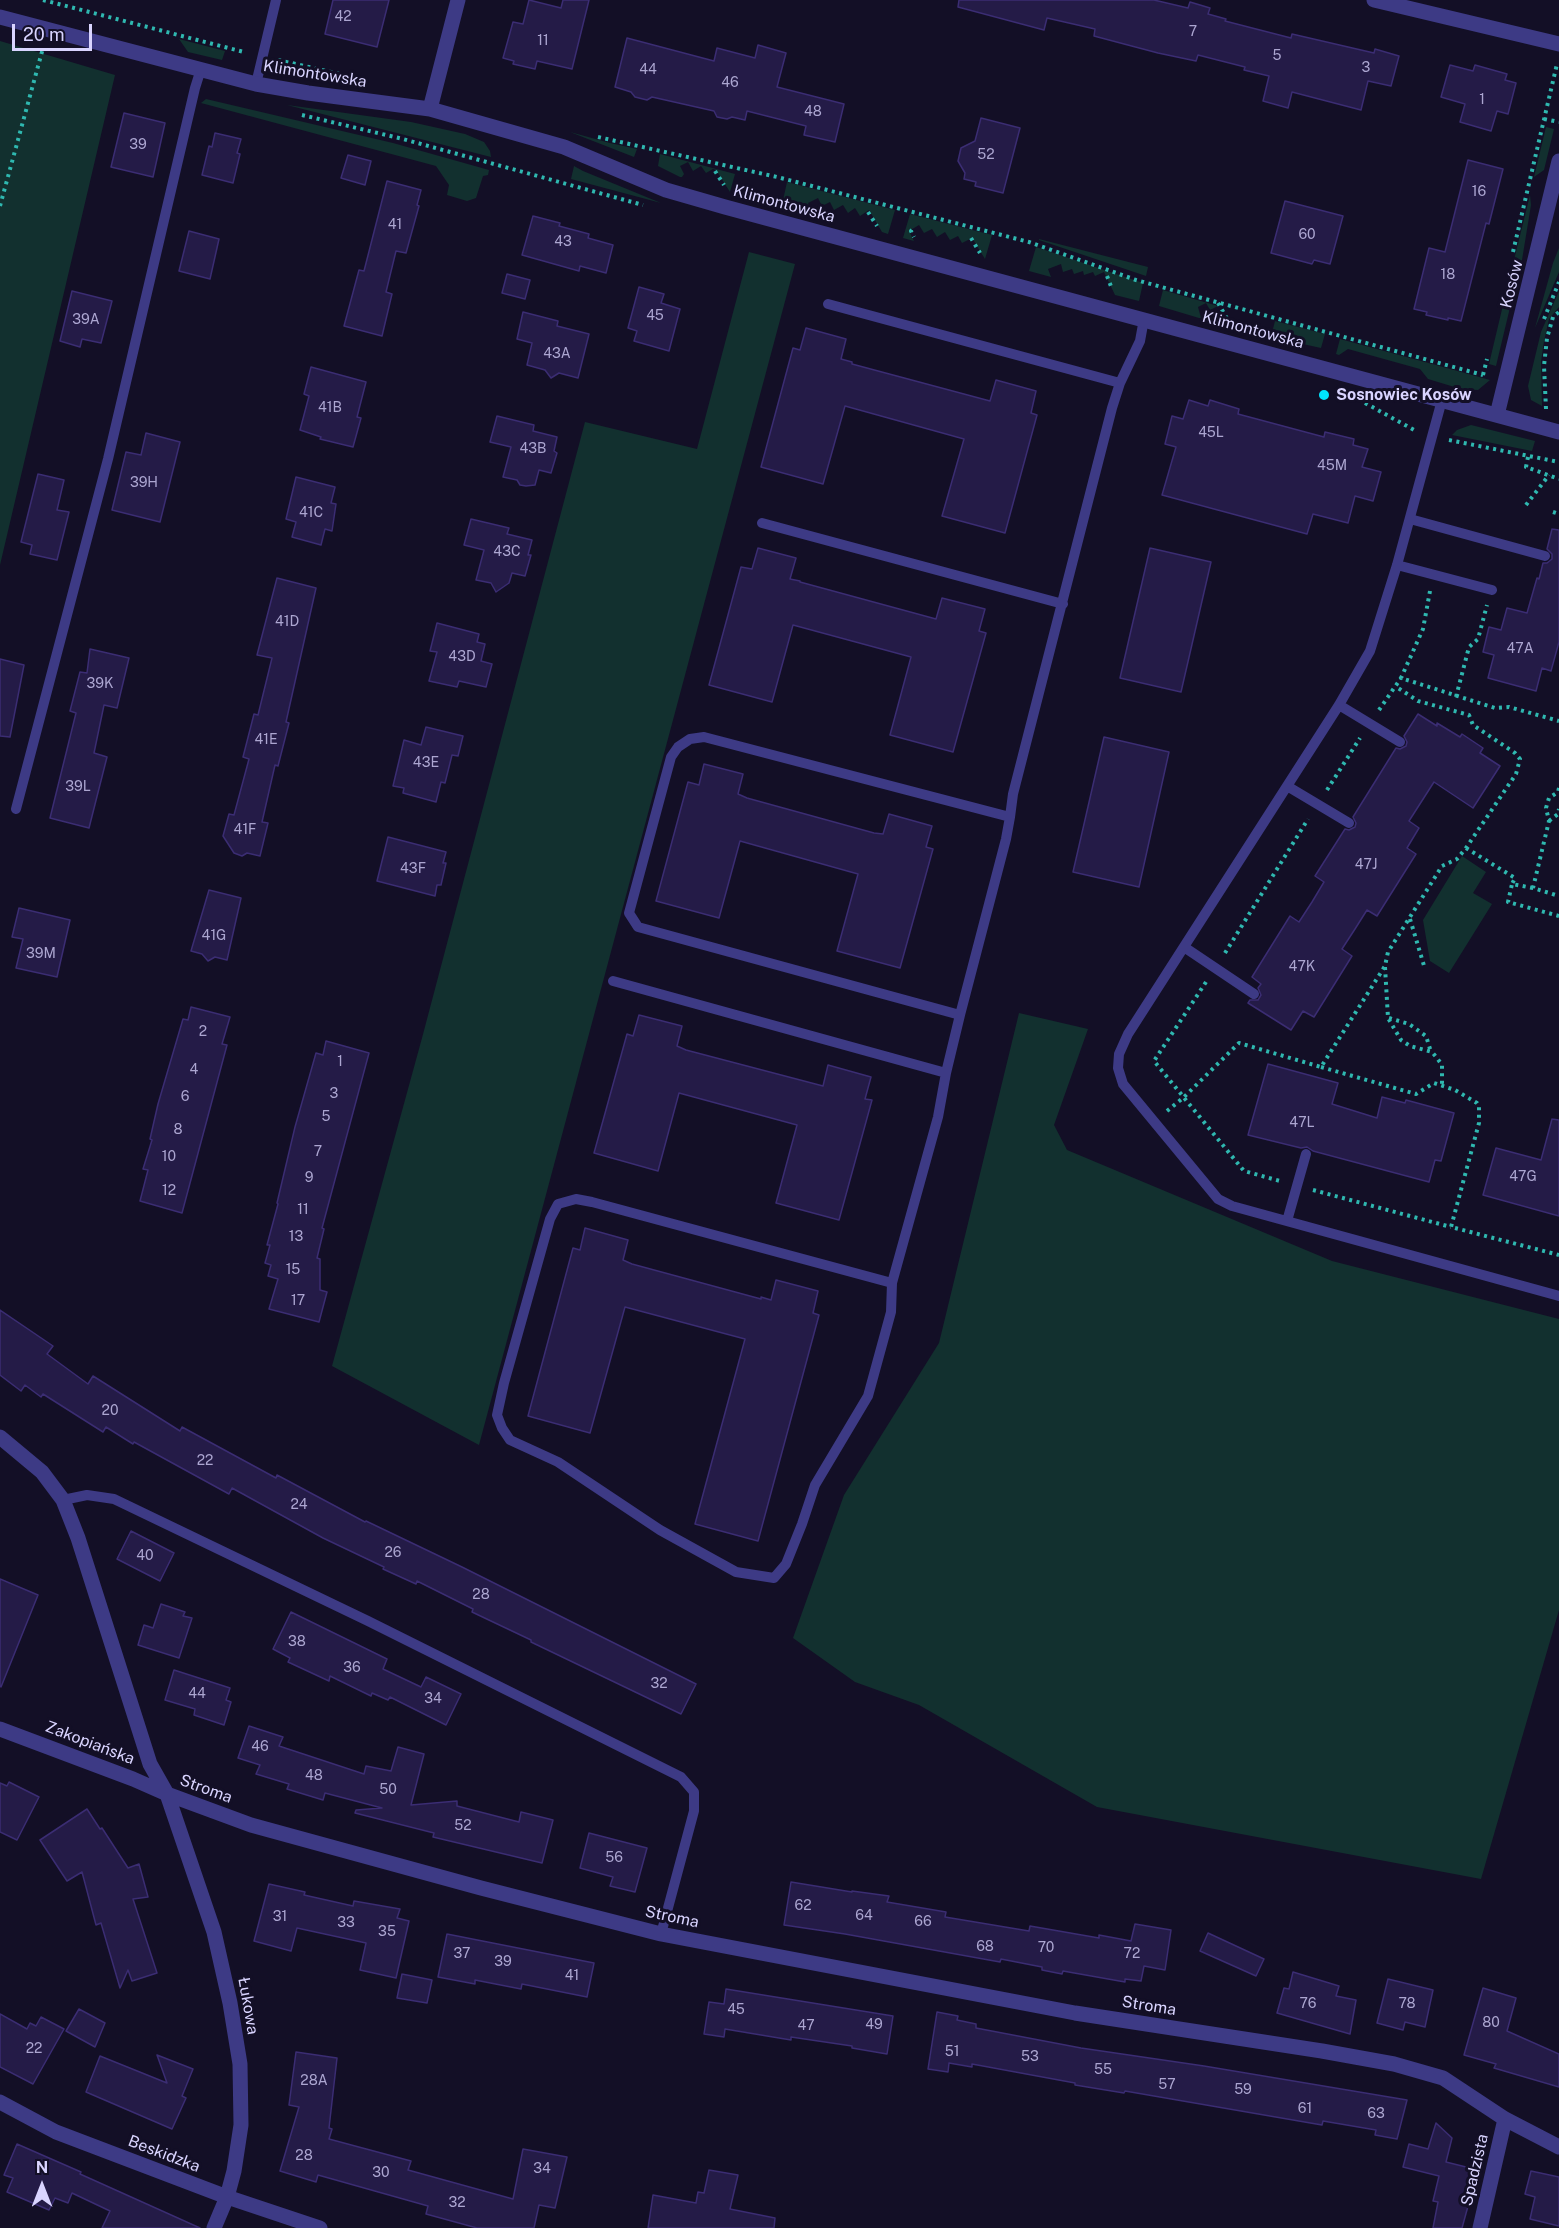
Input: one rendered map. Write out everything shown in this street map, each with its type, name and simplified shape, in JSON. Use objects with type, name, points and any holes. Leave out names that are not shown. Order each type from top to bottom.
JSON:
[{"type":"street","points":[[430,109],[458,0]]},
{"type":"street","points":[[1374,0],[1559,44]]},
{"type":"street","name":"Klimontowska","points":[[0,17],[256,84],[430,109],[564,147],[674,192],[1559,432]]},
{"type":"street","name":"Kosów","points":[[1497,415],[1559,161]]},
{"type":"street","name":"Stroma","points":[[0,1437],[42,1472],[63,1500],[78,1538],[150,1764],[167,1794],[251,1825],[661,1935],[1075,2013],[1322,2050],[1394,2064],[1443,2078],[1505,2119],[1559,2147]]},
{"type":"street","name":"Zakopiańska","points":[[0,1729],[167,1794]]},
{"type":"street","name":"Łukowa","points":[[167,1794],[214,1932],[230,2003],[240,2064],[241,2125],[234,2171],[227,2197],[214,2228]]},
{"type":"street","name":"Beskidzka","points":[[0,2102],[56,2132],[227,2197],[320,2228]]},
{"type":"street","name":"Spadzista","points":[[1480,2228],[1505,2119]]},
{"type":"lane","points":[[256,84],[276,0]]},
{"type":"lane","points":[[16,809],[105,470],[201,69]]},
{"type":"lane","points":[[828,304],[1120,383]]},
{"type":"lane","points":[[892,1283],[592,1202],[576,1199],[558,1204],[550,1219],[497,1414],[510,1440],[558,1462],[660,1530],[736,1572],[774,1578],[786,1564],[815,1485],[868,1396],[891,1312],[892,1283],[938,1117],[960,1015],[1006,839],[1013,794],[1120,383],[1140,341],[1144,320]]},
{"type":"lane","points":[[1442,400],[1397,565],[1370,651],[1339,705],[1128,1034],[1119,1054],[1118,1068],[1123,1084],[1218,1199],[1232,1206],[1559,1296]]},
{"type":"lane","points":[[1410,519],[1545,556]]},
{"type":"lane","points":[[762,523],[1063,604]]},
{"type":"lane","points":[[1397,565],[1492,590]]},
{"type":"lane","points":[[1339,705],[1400,742]]},
{"type":"lane","points":[[960,1015],[638,927],[629,913],[671,758],[678,747],[690,739],[704,737],[1010,817]]},
{"type":"lane","points":[[1287,786],[1349,823]]},
{"type":"lane","points":[[1184,947],[1254,994]]},
{"type":"lane","points":[[614,981],[946,1073]]},
{"type":"lane","points":[[1287,1221],[1306,1154]]},
{"type":"lane","points":[[63,1500],[87,1495],[114,1499],[379,1626],[681,1777],[694,1792],[694,1810],[661,1935]]},
{"type":"path","points":[[43,0],[262,57],[352,76]]},
{"type":"path","points":[[0,206],[44,47]]},
{"type":"path","points":[[1544,119],[1559,122]]},
{"type":"path","points":[[591,135],[777,177],[1037,244],[1136,280],[1483,375]]},
{"type":"path","points":[[1541,324],[1559,282]]},
{"type":"path","points":[[1546,414],[1545,353],[1553,317],[1559,312]]},
{"type":"path","points":[[1539,409],[1546,414],[1552,413]]},
{"type":"path","points":[[1528,457],[1526,467],[1559,479]]},
{"type":"path","points":[[1526,505],[1549,475]]},
{"type":"path","points":[[1553,512],[1559,514]]},
{"type":"path","points":[[1432,575],[1423,629],[1401,678],[1369,723],[1154,1062],[1244,1171],[1559,1256]]},
{"type":"path","points":[[1456,697],[1469,647],[1478,639],[1492,590]]},
{"type":"path","points":[[1401,678],[1495,708],[1509,707],[1559,721]]},
{"type":"path","points":[[1395,686],[1418,700],[1469,716],[1473,725],[1515,753],[1520,759],[1516,774],[1466,848],[1456,859],[1442,866],[1388,952],[1385,966],[1388,1018],[1401,1040],[1410,1046],[1432,1052]]},
{"type":"path","points":[[1533,888],[1549,820],[1546,808],[1550,798],[1559,792]]},
{"type":"path","points":[[1549,820],[1558,814],[1559,809]]},
{"type":"path","points":[[1466,848],[1515,878],[1508,902],[1559,916]]},
{"type":"path","points":[[1512,884],[1559,896]]},
{"type":"path","points":[[1410,918],[1425,969]]},
{"type":"path","points":[[1321,1067],[1385,966]]},
{"type":"path","points":[[1388,1018],[1408,1024],[1426,1036],[1432,1052],[1442,1065],[1442,1085]]},
{"type":"path","points":[[1155,1121],[1183,1098],[1239,1043],[1416,1094],[1434,1083],[1455,1089],[1479,1106],[1479,1123],[1451,1227]]},
{"type":"green space","points":[[179,39],[225,51],[222,60],[188,52]]},
{"type":"green space","points":[[0,41],[115,75],[0,565]]},
{"type":"green space","points":[[206,99],[393,143],[489,170],[488,175],[483,176],[476,198],[467,201],[447,195],[449,185],[436,166],[201,103]]},
{"type":"green space","points":[[287,105],[411,122],[465,134],[484,142],[491,157]]},
{"type":"green space","points":[[1546,127],[1554,129],[1544,170],[1534,177]]},
{"type":"green space","points":[[570,132],[610,143],[637,149],[634,157]]},
{"type":"green space","points":[[660,154],[735,174],[730,192],[716,170],[713,169],[706,173],[701,166],[693,171],[688,162],[680,166],[684,174],[680,177],[658,166]]},
{"type":"green space","points":[[574,166],[583,171],[661,203],[571,179]]},
{"type":"green space","points":[[787,182],[895,210],[888,234],[882,232],[869,210],[860,216],[855,208],[848,213],[843,205],[834,210],[830,202],[822,206],[818,198],[808,203],[813,213],[782,205]]},
{"type":"green space","points":[[1530,195],[1531,205],[1522,260],[1520,265],[1512,268]]},
{"type":"green space","points":[[910,214],[992,235],[985,259],[972,238],[962,243],[958,236],[950,240],[945,232],[937,237],[932,229],[924,233],[919,225],[909,231],[914,241],[903,238]]},
{"type":"green space","points":[[1039,240],[1148,267],[1146,276]]},
{"type":"green space","points":[[1036,247],[1143,283],[1139,301],[1115,295],[1104,272],[1095,276],[1093,272],[1084,275],[1083,271],[1074,274],[1072,269],[1063,272],[1061,264],[1048,269],[1051,277],[1029,271]]},
{"type":"green space","points":[[1559,248],[1559,272],[1535,328],[1553,263]]},
{"type":"green space","points":[[749,252],[795,264],[479,1445],[332,1366],[422,1038],[585,422],[697,449]]},
{"type":"green space","points":[[1508,284],[1513,289],[1513,295],[1496,366],[1489,364]]},
{"type":"green space","points":[[1163,290],[1218,306],[1210,310],[1206,303],[1198,307],[1201,318],[1199,318],[1159,306]]},
{"type":"green space","points":[[1559,291],[1559,307],[1549,319],[1544,341],[1541,362],[1542,406],[1531,400],[1528,386],[1541,332]]},
{"type":"green space","points":[[1275,321],[1325,334],[1321,348],[1271,337]]},
{"type":"green space","points":[[1340,339],[1490,380],[1478,390],[1461,389],[1428,379],[1420,369],[1348,349],[1339,355],[1336,354]]},
{"type":"green space","points":[[1471,425],[1535,441],[1532,451],[1452,435],[1457,430]]},
{"type":"green space","points":[[1462,856],[1486,872],[1473,893],[1492,904],[1449,973],[1430,961],[1423,920]]},
{"type":"green space","points":[[1019,1013],[1088,1029],[1054,1125],[1067,1150],[1332,1261],[1559,1319],[1559,1610],[1481,1879],[1097,1807],[919,1705],[855,1682],[793,1638],[844,1495],[939,1343]]},
{"type":"building","points":[[333,0],[389,0],[377,47],[325,34]]},
{"type":"building","points":[[529,0],[561,8],[563,0],[589,0],[572,69],[537,61],[535,69],[513,64],[514,61],[503,58],[513,22],[523,24]]},
{"type":"building","points":[[959,0],[1154,0],[1188,8],[1190,2],[1210,8],[1208,14],[1226,19],[1225,21],[1291,38],[1292,34],[1374,53],[1375,49],[1399,56],[1391,86],[1368,81],[1361,110],[1292,92],[1288,108],[1263,101],[1269,76],[1244,70],[1245,67],[1198,55],[1196,61],[1158,53],[1094,36],[1095,29],[1047,18],[1044,30],[958,7]]},
{"type":"building","points":[[627,38],[714,61],[717,48],[755,58],[758,45],[786,53],[777,87],[844,104],[835,142],[804,135],[806,126],[747,111],[745,120],[732,117],[727,119],[717,117],[714,111],[652,97],[647,100],[635,97],[631,92],[615,87]]},
{"type":"building","points":[[1450,65],[1473,71],[1475,65],[1507,74],[1505,80],[1516,83],[1508,114],[1497,111],[1491,131],[1460,122],[1465,104],[1441,97]]},
{"type":"building","points":[[124,113],[165,123],[153,177],[111,167]]},
{"type":"building","points":[[981,118],[1020,128],[1003,193],[975,186],[976,182],[964,179],[965,173],[958,161],[961,148],[975,141]]},
{"type":"building","points":[[215,133],[241,139],[233,183],[202,175],[209,146],[212,147]]},
{"type":"building","points":[[348,155],[371,161],[365,185],[341,178]]},
{"type":"building","points":[[1468,160],[1503,169],[1489,224],[1486,223],[1461,321],[1448,318],[1448,320],[1426,315],[1427,312],[1414,309],[1429,248],[1445,252]]},
{"type":"building","points":[[387,181],[421,190],[406,253],[396,251],[386,292],[392,294],[382,336],[344,326],[359,270],[364,271]]},
{"type":"building","points":[[1285,201],[1343,216],[1330,264],[1314,260],[1312,264],[1271,253]]},
{"type":"building","points":[[533,216],[560,223],[559,226],[589,234],[588,238],[613,245],[606,273],[580,266],[579,271],[522,255]]},
{"type":"building","points":[[189,231],[219,239],[210,279],[179,271]]},
{"type":"building","points":[[507,274],[530,280],[525,299],[502,293]]},
{"type":"building","points":[[639,287],[664,294],[661,303],[680,309],[669,351],[634,341],[637,331],[628,328]]},
{"type":"building","points":[[72,291],[112,301],[101,343],[82,339],[80,347],[60,341]]},
{"type":"building","points":[[523,312],[558,321],[557,326],[589,334],[578,378],[559,373],[551,378],[545,370],[527,365],[532,343],[517,339]]},
{"type":"building","points":[[806,328],[846,339],[841,359],[852,362],[852,364],[990,401],[996,380],[1036,391],[1031,413],[1037,415],[1005,533],[942,516],[964,439],[845,406],[823,484],[761,467],[793,348],[800,350]]},
{"type":"building","points":[[311,367],[366,382],[357,417],[361,418],[353,447],[320,439],[321,437],[300,430],[309,396],[304,394]]},
{"type":"building","points":[[1189,400],[1208,406],[1210,400],[1239,409],[1238,414],[1324,437],[1325,432],[1354,439],[1353,445],[1368,449],[1362,467],[1381,472],[1373,501],[1355,496],[1348,523],[1313,514],[1307,534],[1162,495],[1176,447],[1165,444],[1172,416],[1183,419]]},
{"type":"building","points":[[497,416],[534,425],[533,431],[557,437],[554,451],[557,453],[551,473],[539,470],[535,485],[520,485],[517,480],[503,477],[511,447],[490,442]]},
{"type":"building","points":[[146,433],[180,442],[160,522],[112,510],[126,452],[141,455]]},
{"type":"building","points":[[38,474],[64,480],[57,510],[69,512],[57,560],[30,554],[32,545],[21,542]]},
{"type":"building","points":[[296,477],[335,487],[331,503],[336,504],[332,531],[325,529],[321,545],[292,537],[296,522],[286,519]]},
{"type":"building","points":[[471,519],[509,528],[507,534],[532,540],[528,555],[531,555],[525,576],[512,573],[509,583],[496,592],[491,583],[476,580],[484,550],[464,545]]},
{"type":"building","points":[[1552,529],[1559,530],[1559,642],[1551,671],[1542,668],[1536,691],[1488,678],[1494,655],[1483,652],[1489,627],[1501,630],[1507,608],[1527,613],[1543,563],[1552,559],[1552,554],[1547,549]]},
{"type":"building","points":[[758,548],[796,558],[790,579],[936,619],[942,598],[985,609],[979,631],[986,633],[953,752],[890,735],[911,657],[793,625],[772,702],[709,685],[741,567],[752,569]]},
{"type":"building","points":[[1150,548],[1211,562],[1181,692],[1120,678]]},
{"type":"building","points":[[277,578],[316,588],[286,722],[289,723],[278,766],[275,765],[262,822],[268,823],[260,856],[247,853],[242,856],[234,853],[223,836],[229,814],[234,815],[249,759],[243,757],[254,714],[258,715],[272,658],[257,655]]},
{"type":"building","points":[[437,623],[479,634],[477,642],[485,644],[481,661],[492,664],[486,687],[459,681],[457,687],[429,681],[437,652],[430,651]]},
{"type":"building","points":[[90,649],[129,658],[117,708],[104,705],[94,753],[107,757],[89,828],[50,818],[76,713],[70,711],[80,672],[87,673]]},
{"type":"building","points":[[0,659],[24,665],[10,737],[0,736]]},
{"type":"building","points":[[1418,714],[1460,737],[1462,734],[1483,748],[1480,753],[1500,766],[1473,808],[1434,782],[1409,821],[1419,828],[1407,848],[1416,854],[1377,916],[1367,910],[1342,949],[1352,956],[1314,1017],[1303,1011],[1291,1030],[1248,1003],[1250,1000],[1258,1000],[1261,995],[1258,988],[1261,984],[1252,977],[1290,916],[1299,922],[1312,902],[1324,882],[1315,876],[1345,829],[1355,827],[1353,817],[1396,748],[1406,746],[1404,736]]},
{"type":"building","points":[[426,727],[463,736],[458,756],[452,755],[445,783],[441,782],[436,802],[403,793],[404,788],[393,786],[404,740],[421,745]]},
{"type":"building","points":[[1104,737],[1169,752],[1139,887],[1073,872]]},
{"type":"building","points":[[704,764],[743,774],[738,794],[747,798],[874,833],[883,834],[889,814],[932,826],[926,847],[933,849],[900,968],[837,951],[858,874],[740,841],[719,918],[656,901],[688,782],[699,785]]},
{"type":"building","points":[[388,837],[446,852],[441,885],[437,885],[435,896],[377,881]]},
{"type":"building","points":[[209,890],[241,898],[227,960],[215,957],[208,961],[202,954],[191,951]]},
{"type":"building","points":[[19,908],[70,920],[57,977],[16,968],[23,939],[12,937]]},
{"type":"building","points":[[191,1007],[230,1017],[222,1044],[227,1045],[182,1213],[140,1201],[148,1170],[143,1169],[152,1140],[150,1139],[158,1104],[183,1019],[188,1020]]},
{"type":"building","points":[[639,1015],[682,1026],[677,1046],[686,1050],[823,1086],[828,1065],[871,1077],[865,1099],[872,1100],[839,1220],[776,1203],[797,1125],[679,1093],[658,1171],[594,1153],[627,1034],[633,1036]]},
{"type":"building","points":[[326,1041],[369,1053],[322,1228],[324,1229],[317,1258],[320,1259],[320,1290],[327,1292],[319,1322],[269,1309],[278,1279],[268,1276],[271,1265],[265,1263],[270,1245],[267,1245],[295,1127],[316,1053],[323,1055]]},
{"type":"building","points":[[1268,1064],[1338,1083],[1332,1104],[1377,1118],[1382,1097],[1405,1103],[1406,1100],[1454,1113],[1441,1161],[1435,1160],[1429,1182],[1313,1151],[1307,1147],[1301,1148],[1248,1135]]},
{"type":"building","points":[[1552,1119],[1559,1120],[1559,1216],[1483,1195],[1496,1148],[1541,1160]]},
{"type":"building","points":[[585,1228],[628,1240],[623,1260],[632,1264],[761,1299],[761,1297],[771,1300],[776,1280],[818,1291],[813,1313],[819,1315],[758,1541],[695,1524],[745,1339],[625,1307],[590,1433],[528,1416],[573,1248],[580,1250]]},
{"type":"building","points":[[0,1310],[53,1346],[47,1354],[88,1384],[93,1376],[180,1431],[182,1427],[276,1478],[277,1475],[365,1522],[462,1567],[696,1684],[681,1714],[531,1642],[417,1581],[416,1584],[383,1569],[384,1567],[323,1538],[232,1488],[229,1494],[134,1442],[133,1444],[106,1427],[103,1432],[43,1394],[41,1397],[25,1385],[21,1391],[0,1375]]},
{"type":"building","points":[[131,1531],[174,1553],[160,1581],[117,1559]]},
{"type":"building","points":[[0,1579],[38,1595],[1,1687],[0,1686]]},
{"type":"building","points":[[161,1604],[185,1612],[183,1616],[192,1618],[179,1658],[138,1645],[144,1625],[153,1628]]},
{"type":"building","points":[[291,1612],[387,1659],[383,1669],[421,1687],[426,1677],[461,1694],[446,1725],[390,1697],[388,1700],[372,1693],[371,1696],[330,1676],[329,1681],[288,1662],[290,1658],[273,1649]]},
{"type":"building","points":[[174,1670],[230,1688],[226,1700],[231,1702],[224,1725],[194,1715],[195,1709],[165,1700]]},
{"type":"building","points":[[249,1726],[283,1737],[279,1746],[364,1774],[366,1766],[391,1771],[398,1747],[424,1754],[411,1805],[457,1801],[457,1806],[519,1822],[521,1812],[553,1820],[542,1863],[433,1837],[434,1833],[355,1813],[356,1810],[382,1808],[325,1793],[323,1800],[287,1789],[289,1784],[256,1774],[260,1765],[238,1758]]},
{"type":"building","points":[[9,1782],[39,1797],[17,1840],[0,1832],[0,1783],[7,1786]]},
{"type":"building","points":[[87,1809],[128,1868],[139,1864],[148,1897],[133,1899],[157,1973],[132,1981],[128,1970],[120,1988],[101,1923],[96,1925],[82,1872],[67,1881],[40,1840]]},
{"type":"building","points":[[589,1833],[647,1848],[635,1892],[610,1886],[613,1877],[580,1868]]},
{"type":"building","points":[[791,1882],[889,1896],[887,1902],[946,1912],[945,1917],[1029,1931],[1030,1926],[1131,1941],[1135,1924],[1171,1930],[1165,1970],[1144,1966],[1141,1981],[1125,1979],[1125,1982],[1063,1971],[1062,1974],[1042,1970],[1042,1967],[1001,1959],[1000,1962],[784,1925]]},
{"type":"building","points":[[269,1884],[353,1906],[354,1901],[400,1909],[397,1918],[409,1921],[396,1978],[360,1970],[366,1943],[297,1928],[291,1951],[254,1941]]},
{"type":"building","points":[[1208,1933],[1264,1959],[1256,1976],[1200,1951]]},
{"type":"building","points":[[447,1934],[594,1963],[587,1997],[522,1984],[521,1989],[475,1980],[475,1984],[438,1977]]},
{"type":"building","points":[[1293,1972],[1339,1986],[1336,1996],[1356,2000],[1350,2034],[1277,2013],[1284,1988],[1289,1989]]},
{"type":"building","points":[[402,1974],[432,1980],[427,2003],[397,1998]]},
{"type":"building","points":[[1388,1979],[1433,1990],[1425,2027],[1405,2022],[1403,2030],[1377,2023]]},
{"type":"building","points":[[1483,1988],[1516,1998],[1507,2031],[1559,2054],[1559,2087],[1494,2068],[1496,2064],[1464,2055]]},
{"type":"building","points":[[726,1989],[893,2016],[887,2054],[852,2048],[852,2046],[791,2037],[791,2040],[725,2029],[724,2037],[704,2034],[709,2002],[724,2004]]},
{"type":"building","points":[[79,2009],[105,2023],[95,2047],[66,2031]]},
{"type":"building","points":[[937,2012],[958,2016],[957,2020],[976,2024],[976,2028],[1081,2048],[1407,2100],[1397,2139],[1375,2135],[1376,2130],[1323,2121],[1322,2125],[1125,2091],[1124,2093],[1075,2085],[1075,2083],[972,2064],[972,2067],[949,2063],[948,2072],[928,2069]]},
{"type":"building","points":[[0,2014],[27,2029],[30,2023],[36,2026],[41,2017],[64,2029],[33,2084],[0,2067]]},
{"type":"building","points":[[296,2052],[337,2058],[329,2128],[332,2129],[329,2139],[411,2161],[408,2170],[513,2199],[523,2149],[567,2157],[555,2208],[539,2205],[534,2228],[477,2228],[426,2214],[428,2206],[318,2175],[316,2182],[280,2171],[299,2107],[289,2105]]},
{"type":"building","points":[[157,2055],[193,2069],[182,2096],[186,2098],[172,2129],[86,2092],[100,2056],[167,2083]]},
{"type":"building","points":[[1436,2123],[1452,2138],[1446,2162],[1478,2170],[1462,2228],[1433,2228],[1438,2202],[1433,2201],[1439,2176],[1403,2167],[1409,2144],[1428,2149]]},
{"type":"building","points":[[17,2144],[200,2228],[102,2228],[110,2211],[72,2193],[68,2203],[55,2198],[49,2210],[7,2192],[13,2178],[4,2175]]},
{"type":"building","points":[[709,2170],[738,2175],[730,2209],[775,2218],[774,2228],[648,2228],[653,2195],[696,2203],[698,2192],[704,2193]]},
{"type":"building","points":[[1531,2171],[1559,2177],[1559,2226],[1530,2219],[1535,2197],[1525,2194]]},
{"type":"place","name":"Sosnowiec Kosów","points":[[1324,395]]}]
